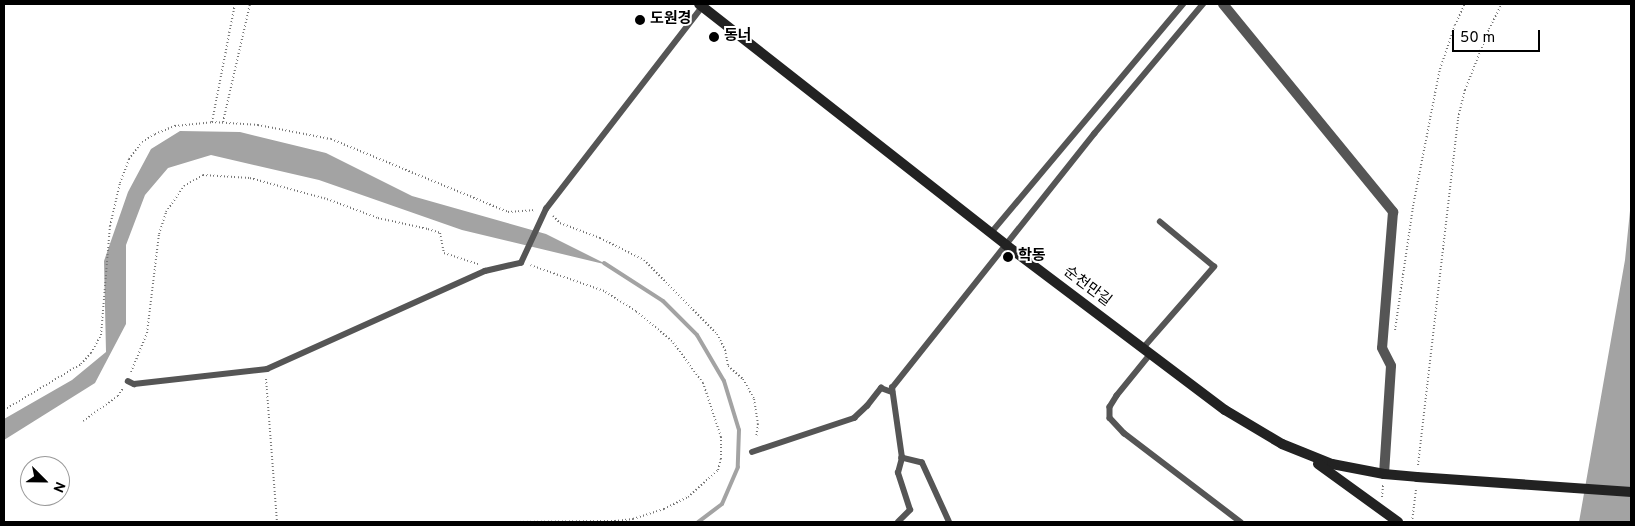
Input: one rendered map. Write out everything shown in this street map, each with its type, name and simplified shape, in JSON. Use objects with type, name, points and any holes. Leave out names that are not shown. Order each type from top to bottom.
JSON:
[{"type":"street","points":[[1223,4],[1392,212],[1382,348],[1391,366],[1384,474]]},
{"type":"street","name":"순천만길","points":[[701,5],[1006,245],[1225,410],[1282,444],[1332,464],[1384,474],[1631,492]]},
{"type":"street","points":[[1282,444],[1329,470],[1398,522]]},
{"type":"lane","points":[[991,233],[1183,4]]},
{"type":"lane","points":[[898,522],[910,510],[898,473],[902,458],[892,388],[1094,134],[1203,4]]},
{"type":"lane","points":[[128,381],[134,384],[267,369],[485,271],[521,263],[540,218],[546,209],[701,5]]},
{"type":"lane","points":[[1160,222],[1214,266],[1147,351],[1110,407],[1110,418],[1124,433],[1241,522]]},
{"type":"lane","points":[[752,452],[854,418],[867,406],[881,388],[892,392]]},
{"type":"lane","points":[[902,458],[922,464],[949,522]]},
{"type":"path","points":[[212,122],[235,4]]},
{"type":"path","points":[[223,122],[250,4]]},
{"type":"path","points":[[1395,333],[1413,206],[1440,69],[1455,25],[1465,4]]},
{"type":"path","points":[[1412,522],[1458,118],[1465,90],[1489,29],[1502,4]]},
{"type":"path","points":[[4,410],[81,364],[101,335],[110,226],[120,183],[130,159],[142,142],[155,134],[175,126],[223,122],[258,125],[330,138],[508,212],[546,209],[560,223],[600,238],[644,260],[717,334],[725,350],[728,366],[744,379],[754,399],[758,424],[756,438]]},
{"type":"path","points":[[83,421],[118,396],[128,381],[147,334],[159,234],[166,212],[184,186],[203,175],[250,178],[327,199],[378,218],[440,233],[444,253],[478,264],[485,271]]},
{"type":"path","points":[[513,522],[615,520],[633,518],[664,510],[688,497],[718,470],[721,459],[721,437],[703,383],[672,341],[636,311],[604,291],[535,266],[521,263]]},
{"type":"path","points":[[267,369],[266,384],[277,522]]},
{"type":"shaded area","points":[[180,131],[240,132],[326,153],[412,196],[546,234],[608,265],[462,230],[319,180],[211,155],[168,168],[145,195],[126,245],[126,324],[95,383],[4,440],[4,419],[72,380],[106,352],[104,261],[128,192],[151,149]]},
{"type":"shaded area","points":[[1631,201],[1631,522],[1579,522],[1625,260]]},
{"type":"waterway","points":[[604,263],[663,301],[697,335],[724,381],[739,430],[738,467],[722,504],[698,522]]},
{"type":"place","name":"도원경","points":[[640,20]]},
{"type":"place","name":"동너","points":[[714,37]]},
{"type":"place","name":"학동","points":[[1008,257]]}]
